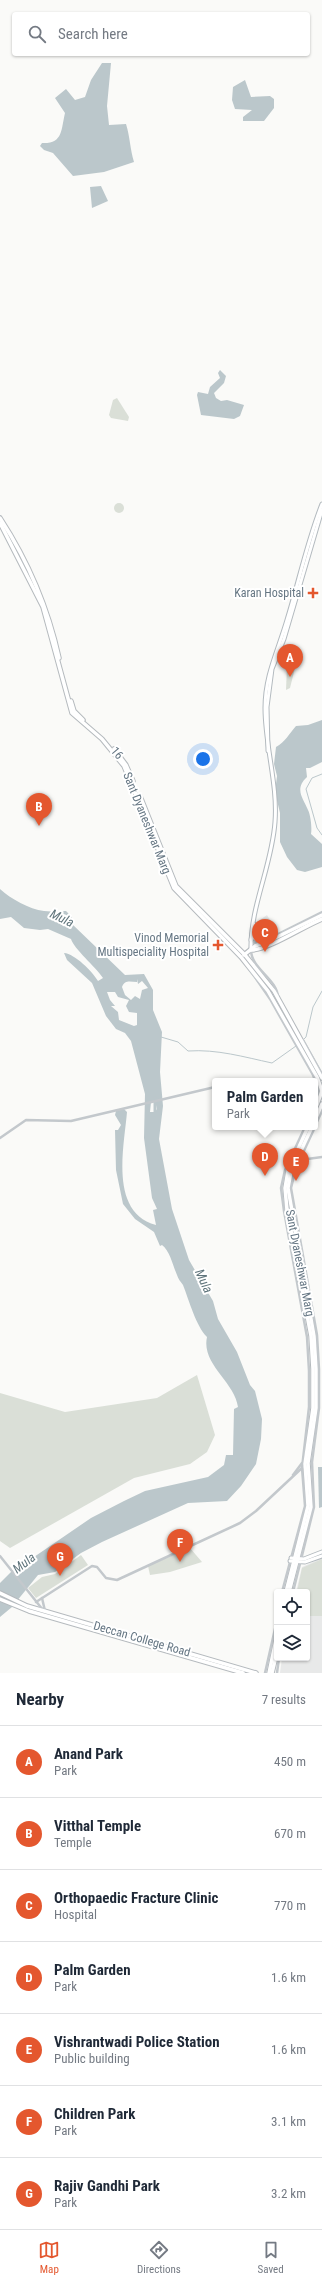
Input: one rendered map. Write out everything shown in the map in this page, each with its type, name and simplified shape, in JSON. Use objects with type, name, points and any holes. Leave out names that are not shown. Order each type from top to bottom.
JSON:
[{"type":"main road","points":[[287,624],[306,552],[322,504]]},
{"type":"main road","points":[[250,950],[254,914],[271,848],[275,817],[268,751],[270,670],[284,634],[322,510]]},
{"type":"main road","points":[[0,518],[15,547]]},
{"type":"main road","points":[[0,523],[15,547]]},
{"type":"main road","name":"16","points":[[15,547],[43,607],[73,712],[106,740],[126,765],[170,876],[176,886],[192,903]]},
{"type":"main road","name":"Sant Dyaneshwar Marg","points":[[170,876],[179,894],[243,956],[278,998],[291,1022],[298,1041]]},
{"type":"main road","name":"Sant Dyaneshwar Marg","points":[[192,903],[240,950],[246,963],[268,991],[298,1041]]},
{"type":"main road","points":[[243,956],[255,946],[271,940],[322,915]]},
{"type":"main road","points":[[240,950],[257,950],[274,943],[322,918]]},
{"type":"main road","points":[[252,938],[259,942]]},
{"type":"main road","points":[[298,1041],[322,1078]]},
{"type":"main road","points":[[302,1046],[317,1078]]},
{"type":"main road","points":[[318,1080],[321,1086],[319,1104]]},
{"type":"main road","name":"Sant Dyaneshwar Marg","points":[[295,1159],[305,1130]]},
{"type":"main road","name":"Sant Dyaneshwar Marg","points":[[287,1589],[308,1506],[307,1462],[315,1412],[311,1336],[285,1194],[287,1176],[310,1130]]},
{"type":"main road","points":[[295,1560],[322,1552]]},
{"type":"main road","points":[[295,1560],[322,1556]]},
{"type":"main road","name":"Sant Dyaneshwar Marg","points":[[290,1589],[295,1560]]},
{"type":"main road","name":"Deccan College Road","points":[[0,1593],[27,1606],[256,1673]]},
{"type":"main road","name":"Deccan College Road","points":[[0,1599],[29,1611],[243,1673]]},
{"type":"main road","points":[[269,1673],[274,1649]]},
{"type":"main road","points":[[272,1673],[275,1661]]},
{"type":"street","points":[[251,944],[276,936],[322,912]]},
{"type":"street","points":[[250,950],[252,959],[271,983],[278,998]]},
{"type":"street","points":[[302,1046],[322,1073]]},
{"type":"street","points":[[0,1138],[26,1120],[71,1121],[212,1088]]},
{"type":"street","points":[[293,1589],[295,1560],[305,1506],[302,1473],[307,1462],[315,1412],[319,1369],[317,1335],[291,1188],[295,1159],[313,1130]]},
{"type":"street","points":[[295,1159],[322,1157]]},
{"type":"street","points":[[36,1602],[92,1566],[97,1567],[108,1579],[117,1580],[240,1523],[264,1504],[307,1462]]},
{"type":"street","points":[[283,1589],[314,1507],[307,1462]]},
{"type":"street","points":[[294,1474],[302,1473]]},
{"type":"street","points":[[0,1556],[44,1611]]},
{"type":"street","points":[[41,1606],[42,1598]]},
{"type":"street","points":[[265,1673],[276,1625]]},
{"type":"street","points":[[277,1673],[279,1661]]},
{"type":"shaded area","points":[[117,398],[129,417],[128,421],[111,418],[109,415],[113,400]]},
{"type":"shaded area","points":[[117,503],[121,503],[123,504],[123,512],[117,513],[114,510],[114,506]]},
{"type":"shaded area","points":[[296,664],[290,688],[286,690],[287,666]]},
{"type":"shaded area","points":[[267,915],[277,932],[255,940],[257,922]]},
{"type":"shaded area","points":[[197,1375],[215,1435],[207,1452],[190,1464],[134,1478],[10,1548],[0,1541],[0,1393],[65,1412],[157,1398]]},
{"type":"shaded area","points":[[190,1548],[202,1562],[170,1572],[150,1575],[148,1566]]},
{"type":"shaded area","points":[[81,1555],[88,1565],[36,1598],[28,1588],[42,1577],[55,1574]]},
{"type":"shaded area","points":[[322,1558],[322,1673],[280,1673],[282,1661],[310,1661],[310,1589],[297,1589],[302,1567]]},
{"type":"shaded area","points":[[322,1559],[322,1616],[310,1616],[310,1589],[298,1589],[302,1568]]},
{"type":"water","points":[[102,63],[111,63],[107,106],[109,125],[126,124],[134,162],[104,172],[73,176],[53,153],[44,150],[40,146],[42,143],[54,141],[60,135],[62,130],[65,113],[55,98],[66,89],[75,100],[85,97],[91,80]]},
{"type":"water","points":[[245,80],[251,97],[270,96],[274,99],[274,108],[264,121],[243,121],[243,117],[252,110],[235,109],[232,100],[233,87]]},
{"type":"water","points":[[101,186],[108,201],[92,208],[90,187]]},
{"type":"water","points":[[220,370],[226,376],[224,383],[214,393],[216,398],[221,401],[227,400],[244,405],[240,416],[234,419],[201,415],[197,395],[198,392],[208,394],[210,387],[220,378],[218,373]]},
{"type":"water","points":[[322,720],[322,762],[310,768],[306,768],[307,777],[303,781],[300,790],[310,816],[311,834],[322,844],[322,867],[305,872],[297,870],[287,857],[280,842],[280,813],[275,792],[277,776],[274,764],[276,747],[296,726],[308,725]]},
{"type":"water","points":[[0,889],[15,900],[38,910],[66,911],[72,917],[72,924],[125,975],[144,974],[153,990],[153,1010],[162,1032],[160,1072],[163,1106],[159,1139],[172,1209],[189,1260],[213,1301],[218,1319],[237,1352],[250,1385],[255,1391],[262,1419],[261,1439],[256,1464],[241,1486],[227,1501],[188,1503],[102,1542],[81,1553],[55,1572],[38,1575],[12,1607],[0,1617],[0,1583],[16,1567],[34,1557],[91,1518],[124,1501],[145,1491],[208,1477],[224,1465],[226,1455],[233,1455],[234,1409],[238,1407],[236,1398],[231,1389],[209,1356],[206,1347],[207,1337],[196,1320],[183,1285],[178,1278],[167,1251],[162,1245],[160,1246],[154,1232],[135,1219],[123,1204],[116,1170],[115,1130],[118,1130],[121,1125],[115,1115],[116,1111],[124,1109],[127,1112],[122,1160],[125,1193],[131,1207],[141,1218],[156,1225],[153,1210],[157,1209],[152,1198],[144,1138],[145,1094],[131,1041],[125,1033],[116,1029],[106,1016],[92,983],[67,960],[64,953],[73,956],[83,964],[98,981],[103,978],[76,948],[71,939],[48,929],[40,930],[24,928],[11,917],[0,919]],"holes":[[[137,979],[138,984],[142,981],[148,988],[142,990],[140,999],[135,996],[131,1000],[125,995],[122,987],[126,982],[137,982]],[[107,992],[115,992],[118,997],[129,1000],[126,1006],[129,1012],[137,1013],[137,1025],[134,1026],[119,1020],[118,1012],[111,1006],[115,1006],[110,1000]],[[155,1101],[157,1109],[155,1112],[150,1112],[151,1102]]]},
{"type":"water","points":[[318,1467],[322,1467],[322,1507],[319,1508]]},
{"type":"waterway","points":[[322,774],[312,778],[306,789],[317,828],[322,835]]},
{"type":"waterway","points":[[303,1040],[306,1037],[313,1007],[322,991]]},
{"type":"waterway","points":[[161,1037],[178,1042],[188,1051],[220,1052],[272,1063],[296,1046]]},
{"type":"waterway","name":"Mula","points":[[155,1098],[155,1115]]},
{"type":"place","name":"Karan Hospital","points":[[313,593]]},
{"type":"place","name":"Anand Park","points":[[290,677]]},
{"type":"place","name":"Vitthal Temple","points":[[39,826]]},
{"type":"place","name":"Vinod Memorial Multispeciality Hospital","points":[[218,945]]},
{"type":"place","name":"Orthopaedic Fracture Clinic","points":[[265,952]]},
{"type":"place","name":"Palm Garden","points":[[265,1176]]},
{"type":"place","name":"Vishrantwadi Police Station","points":[[296,1181]]},
{"type":"place","name":"Children Park","points":[[180,1562]]},
{"type":"place","name":"Rajiv Gandhi Park","points":[[60,1576]]}]
